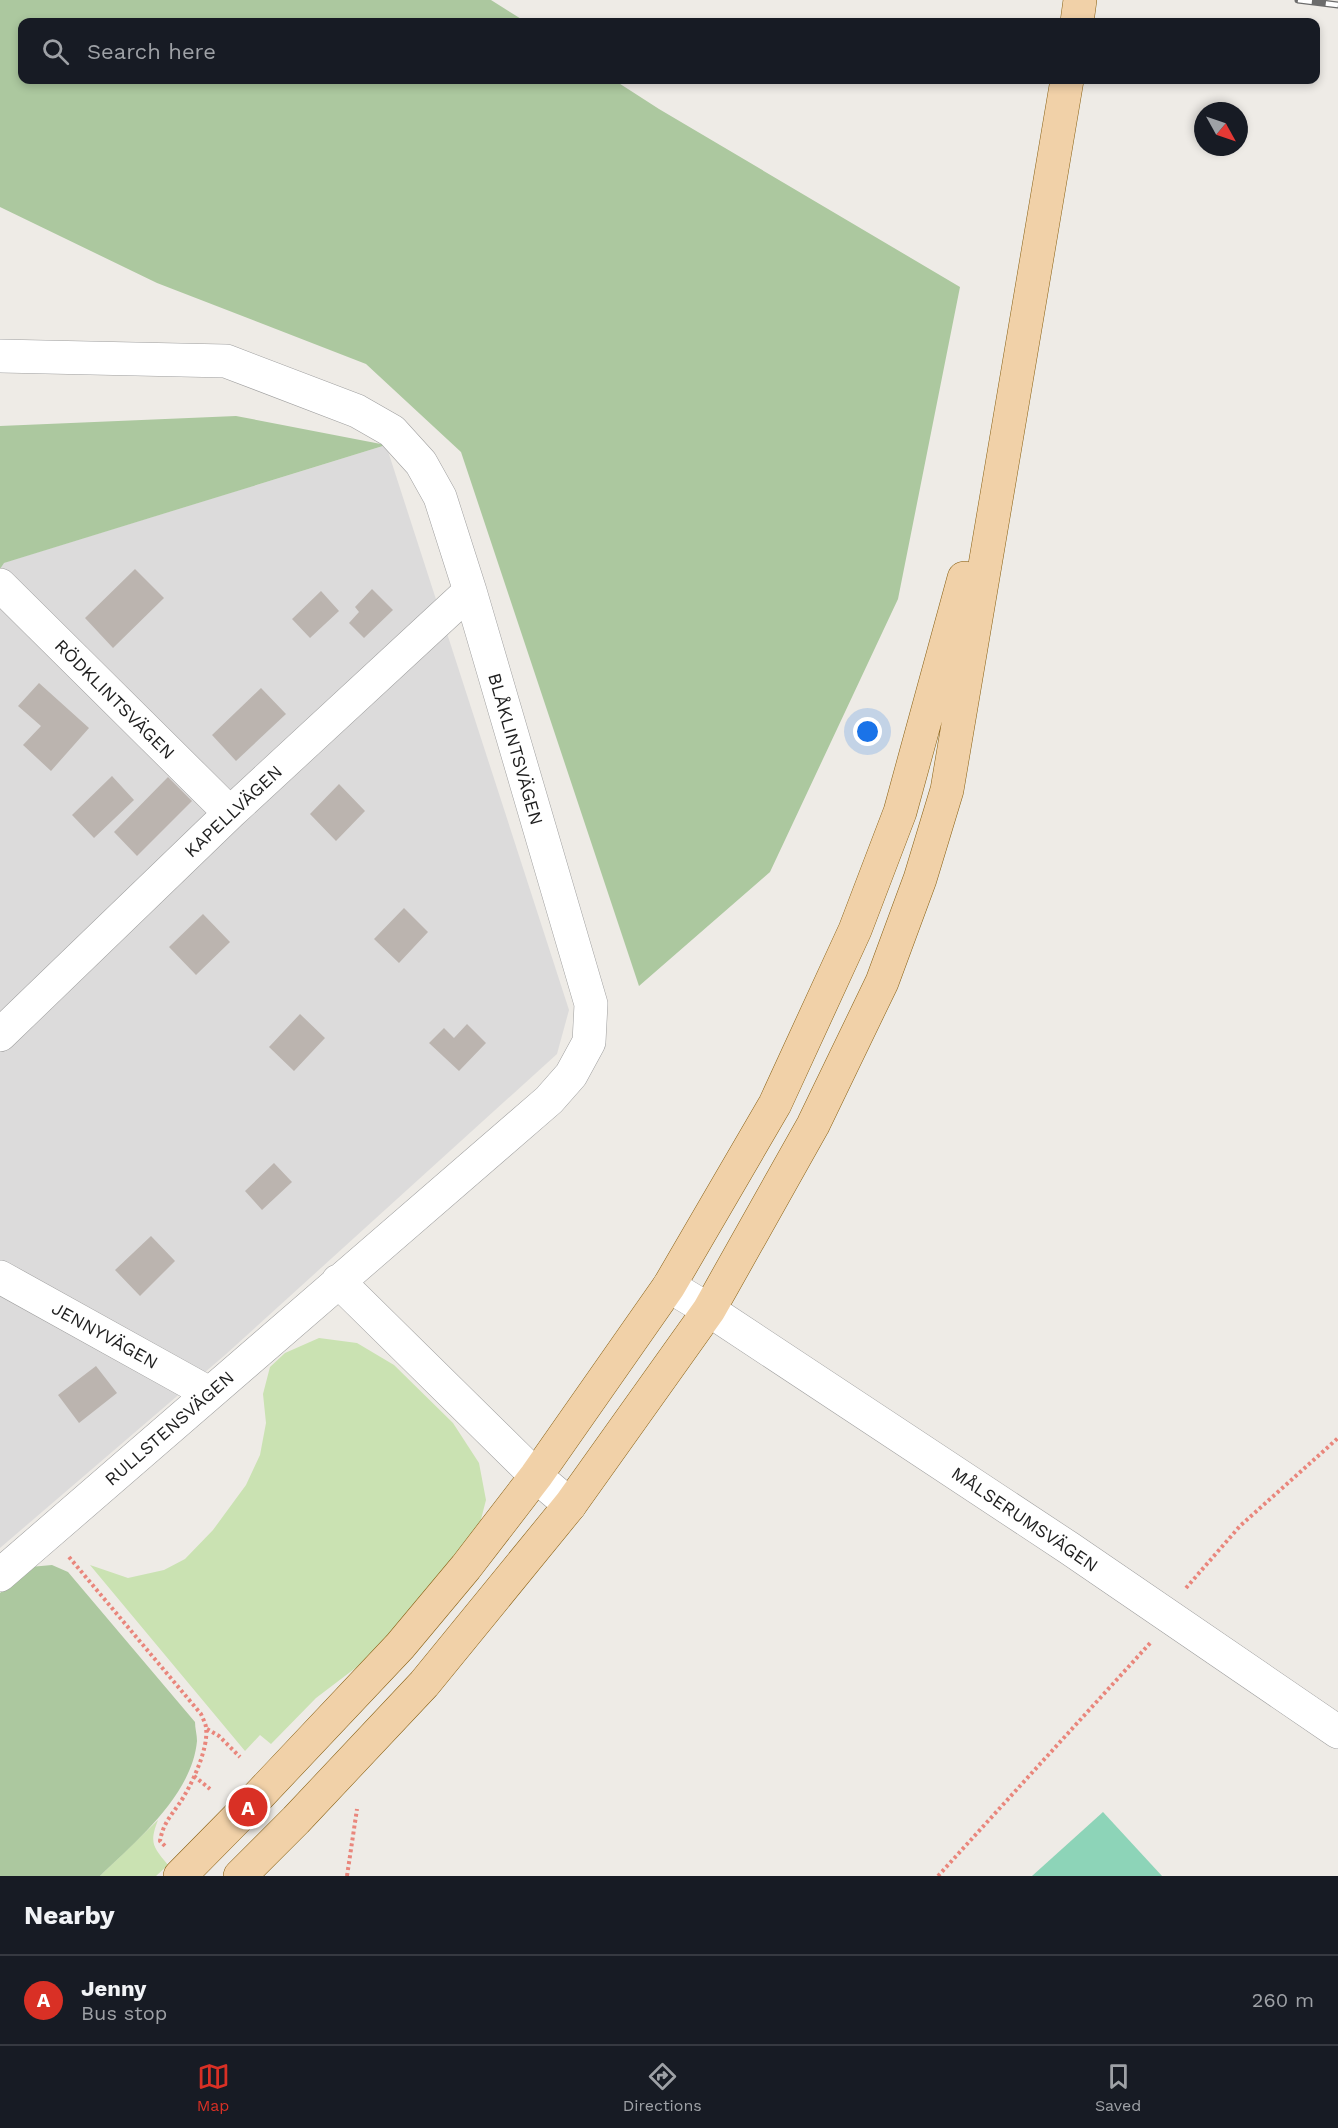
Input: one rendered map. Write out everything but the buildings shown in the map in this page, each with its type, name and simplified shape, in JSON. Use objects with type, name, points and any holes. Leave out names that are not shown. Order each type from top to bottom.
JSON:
[{"type":"main road","points":[[1078,18],[1080,0]]},
{"type":"main road","points":[[240,1876],[424,1684],[570,1505],[709,1310],[813,1125],[882,982],[920,879],[947,790],[1066,84]]},
{"type":"main road","points":[[184,1873],[400,1646],[466,1567],[536,1476],[669,1286],[775,1104],[855,930],[900,812],[1013,399]]},
{"type":"street","name":"BLÅKLINTSVÄGEN","points":[[0,356],[226,361],[357,411],[392,431],[421,463],[440,497],[470,591],[591,1004],[589,1042]]},
{"type":"street","name":"RÖDKLINTSVÄGEN","points":[[0,585],[230,813]]},
{"type":"street","name":"KAPELLVÄGEN","points":[[0,1035],[230,813],[470,591]]},
{"type":"street","name":"RULLSTENSVÄGEN","points":[[0,1575],[549,1100],[571,1075],[589,1042]]},
{"type":"street","name":"JENNYVÄGEN","points":[[0,1277],[209,1393]]},
{"type":"street","points":[[338,1281],[536,1476],[570,1505]]},
{"type":"street","name":"MÅLSERUMSVÄGEN","points":[[669,1286],[709,1310],[1069,1548],[1338,1732]]},
{"type":"path","points":[[1186,1588],[1240,1526],[1338,1438]]},
{"type":"path","points":[[49,1533],[201,1714],[207,1729],[203,1752],[194,1775],[179,1804],[165,1821],[160,1841],[184,1873]]},
{"type":"path","points":[[939,1876],[1152,1641]]},
{"type":"path","points":[[207,1729],[219,1736],[240,1756]]},
{"type":"path","points":[[194,1775],[210,1789]]},
{"type":"path","points":[[346,1876],[357,1809]]},
{"type":"shaded area","points":[[386,445],[569,1010],[557,1054],[225,1355],[0,1548],[0,569],[3,563]]},
{"type":"green space","points":[[0,0],[491,0],[520,18],[18,18],[18,84],[620,84],[960,287],[898,599],[770,872],[639,986],[461,452],[366,364],[157,283],[0,207]]},
{"type":"green space","points":[[236,416],[386,445],[4,563],[0,569],[0,426]]},
{"type":"green space","points":[[319,1338],[357,1343],[394,1365],[453,1423],[479,1463],[486,1500],[479,1527],[425,1595],[366,1660],[316,1698],[271,1744],[260,1735],[245,1751],[90,1565],[128,1578],[164,1570],[185,1559],[213,1530],[246,1485],[260,1455],[266,1423],[263,1394],[270,1367],[285,1353]]},
{"type":"green space","points":[[52,1565],[68,1572],[195,1722],[197,1741],[193,1761],[174,1798],[146,1832],[100,1876],[0,1876],[0,1593],[30,1567]]},
{"type":"green space","points":[[1103,1812],[1162,1876],[1032,1876]]},
{"type":"green space","points":[[158,1820],[153,1840],[159,1854],[168,1865],[156,1876],[100,1876]]},
{"type":"railway","points":[[1298,0],[1338,5]]},
{"type":"place","name":"Jenny","points":[[248,1807]]}]
